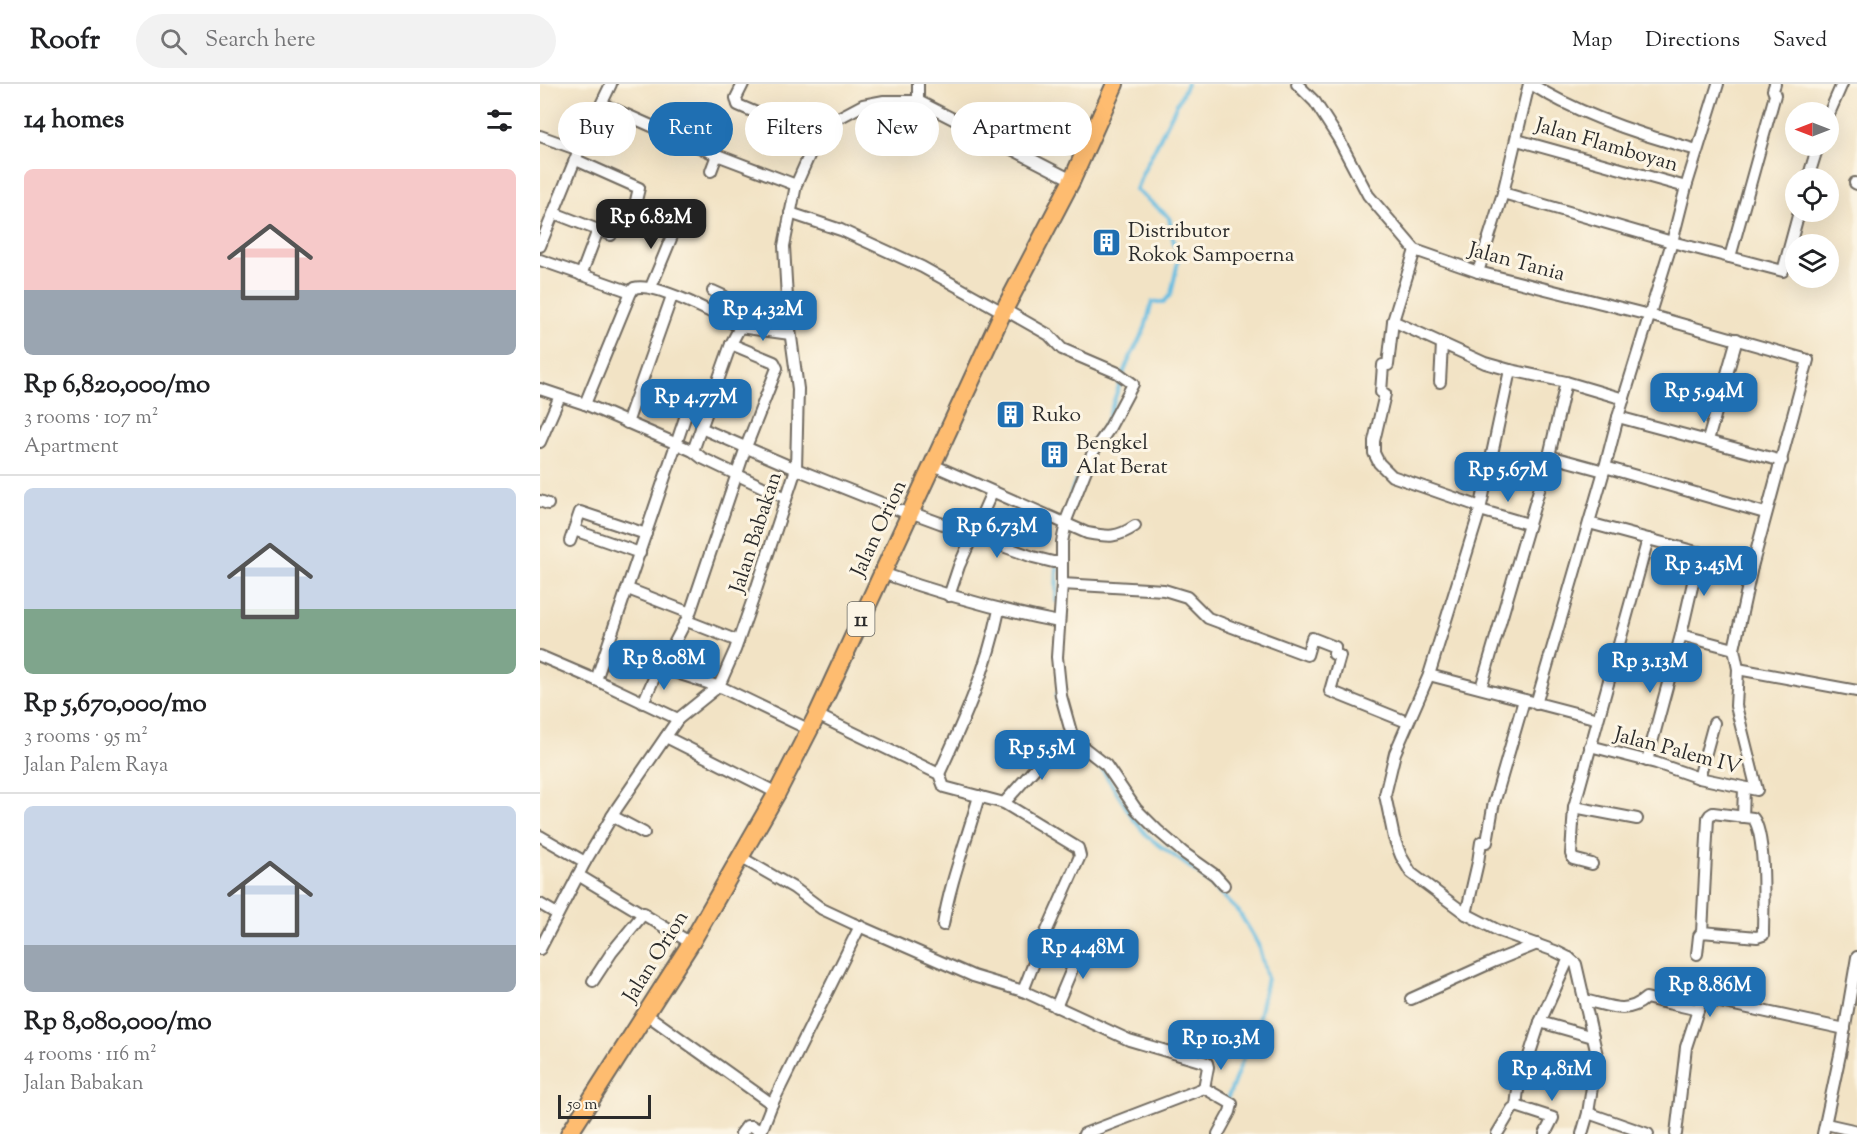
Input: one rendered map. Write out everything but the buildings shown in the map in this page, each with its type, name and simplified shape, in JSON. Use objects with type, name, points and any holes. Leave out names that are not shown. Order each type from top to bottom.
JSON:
[{"type":"highway","name":"Jalan Orion","points":[[568,1134],[691,943],[742,858],[777,793],[813,722],[1004,311],[1072,180],[1116,84]]},
{"type":"street","points":[[603,102],[611,84]]},
{"type":"street","points":[[743,84],[736,98],[738,105],[745,108]]},
{"type":"street","points":[[918,84],[918,101]]},
{"type":"street","points":[[1297,84],[1316,102],[1368,195],[1415,250],[1393,321],[1388,365],[1383,365],[1381,392],[1384,394],[1374,441],[1374,453],[1379,463],[1392,476],[1478,506],[1480,510],[1528,524]]},
{"type":"street","points":[[1478,272],[1503,194],[1530,84],[1626,129],[1697,150]]},
{"type":"street","points":[[1536,704],[1618,417],[1718,84]]},
{"type":"street","points":[[1730,257],[1775,95],[1774,84]]},
{"type":"street","points":[[1834,102],[1842,84]]},
{"type":"street","name":"Jalan Babakan","points":[[843,115],[855,108],[884,101],[918,101],[1072,180]]},
{"type":"street","points":[[540,136],[558,145]]},
{"type":"street","name":"Jalan Flamboyan","points":[[1517,140],[1686,187]]},
{"type":"street","points":[[540,246],[578,156]]},
{"type":"street","points":[[580,156],[639,188],[635,205],[677,224],[651,287]]},
{"type":"street","points":[[711,171],[717,156]]},
{"type":"street","points":[[720,156],[796,185]]},
{"type":"street","name":"Jalan Babakan","points":[[540,949],[557,914],[582,877],[585,862],[669,739],[678,719],[724,688],[796,469],[798,389],[790,334],[784,246],[796,185],[809,156]]},
{"type":"street","points":[[1503,194],[1783,271],[1796,222]]},
{"type":"street","points":[[554,213],[611,235]]},
{"type":"street","points":[[790,213],[841,230],[922,267],[1049,335],[1062,349],[1118,374],[1133,384],[1109,429],[1093,452],[1063,524],[1058,562],[1062,584],[1056,622],[1061,696],[1071,740],[1107,765],[1136,809],[1184,854],[1215,875],[1224,885]]},
{"type":"street","points":[[581,275],[598,230]]},
{"type":"street","name":"Jalan Tania","points":[[1415,250],[1478,272],[1649,315],[1808,360],[1782,461]]},
{"type":"street","points":[[540,260],[631,292]]},
{"type":"street","points":[[585,404],[631,292],[638,287],[651,287],[740,327],[790,334]]},
{"type":"street","points":[[713,291],[724,296],[726,302],[726,310],[722,318]]},
{"type":"street","points":[[627,423],[672,296]]},
{"type":"street","points":[[1393,321],[1485,363],[1566,382],[1624,399]]},
{"type":"street","points":[[693,451],[730,344],[740,327]]},
{"type":"street","points":[[1708,440],[1737,339]]},
{"type":"street","points":[[644,703],[659,667],[664,663],[688,617],[777,364],[730,344]]},
{"type":"street","points":[[1440,382],[1442,344]]},
{"type":"street","points":[[1510,370],[1480,510],[1429,675],[1395,753],[1385,789],[1386,808],[1394,838],[1411,873],[1466,914],[1499,931],[1569,958],[1576,964],[1597,1055],[1588,1113],[1582,1134]]},
{"type":"street","points":[[1481,688],[1549,456],[1566,382]]},
{"type":"street","points":[[540,389],[585,404],[693,451],[737,476],[786,498]]},
{"type":"street","points":[[540,442],[560,396]]},
{"type":"street","points":[[596,680],[689,406]]},
{"type":"street","points":[[1618,417],[1782,461],[1765,513],[1734,649],[1738,669],[1857,691]]},
{"type":"street","points":[[701,428],[796,469],[909,513],[1033,557],[1058,562]]},
{"type":"street","points":[[1549,456],[1765,513]]},
{"type":"street","points":[[933,465],[1087,533],[1106,537],[1121,535],[1135,526]]},
{"type":"street","points":[[949,596],[959,566],[992,492]]},
{"type":"street","points":[[570,541],[580,512],[646,534]]},
{"type":"street","points":[[1589,523],[1752,567]]},
{"type":"street","points":[[574,530],[640,553]]},
{"type":"street","points":[[1592,864],[1574,859],[1571,852],[1574,807],[1648,539]]},
{"type":"street","points":[[1647,761],[1681,635],[1700,552]]},
{"type":"street","points":[[882,573],[949,596],[1056,622]]},
{"type":"street","points":[[1062,584],[1164,590],[1180,594],[1187,597],[1208,618],[1307,656],[1312,638],[1325,642],[1335,648],[1334,654],[1340,657],[1330,691],[1407,722]]},
{"type":"street","points":[[628,589],[738,641]]},
{"type":"street","points":[[999,610],[970,708],[939,774],[944,788],[1004,803],[1074,845],[1079,851],[1080,856],[1023,991]]},
{"type":"street","points":[[1681,635],[1734,649]]},
{"type":"street","points":[[540,656],[678,719]]},
{"type":"street","points":[[659,667],[724,688],[813,722],[939,774]]},
{"type":"street","name":"Jalan Palem IV","points":[[1590,746],[1699,778],[1757,790],[1736,706],[1738,669]]},
{"type":"street","points":[[1429,675],[1598,719]]},
{"type":"street","points":[[1466,914],[1481,842],[1487,842],[1493,807],[1524,700]]},
{"type":"street","points":[[1699,778],[1714,723]]},
{"type":"street","points":[[669,739],[777,793]]},
{"type":"street","points":[[1004,803],[1046,756],[1071,740]]},
{"type":"street","points":[[1743,817],[1744,788]]},
{"type":"street","points":[[943,925],[947,897],[962,856],[979,796]]},
{"type":"street","points":[[1574,807],[1637,819]]},
{"type":"street","points":[[1697,954],[1699,936],[1702,932],[1708,818],[1713,813],[1753,818],[1758,824],[1764,881],[1763,935],[1757,937],[1702,932]]},
{"type":"street","points":[[615,818],[644,833]]},
{"type":"street","points":[[540,836],[585,862]]},
{"type":"street","points":[[742,858],[794,888],[822,909],[973,976],[1023,991],[1129,1040],[1207,1063],[1204,1088]]},
{"type":"street","points":[[582,877],[691,943]]},
{"type":"street","points":[[540,904],[557,914]]},
{"type":"street","points":[[592,981],[644,913]]},
{"type":"street","points":[[741,1134],[747,1126],[752,1126],[761,1132],[772,1104],[860,926]]},
{"type":"street","points":[[1056,1007],[1083,943]]},
{"type":"street","points":[[1411,999],[1537,944]]},
{"type":"street","points":[[1857,957],[1824,1129],[1857,1131]]},
{"type":"street","points":[[1497,1134],[1516,1106],[1518,1090],[1540,1022],[1569,958]]},
{"type":"street","points":[[1584,1000],[1626,1010],[1637,1006],[1646,998],[1698,1010]]},
{"type":"street","points":[[1676,1134],[1686,1047],[1702,998],[1845,1029]]},
{"type":"street","points":[[646,1014],[772,1104]]},
{"type":"street","points":[[1540,1022],[1593,1036]]},
{"type":"street","points":[[1204,1088],[1227,1102],[1230,1112],[1218,1134]]},
{"type":"street","points":[[1084,1134],[1204,1088]]},
{"type":"street","points":[[1516,1106],[1553,1118],[1545,1134]]},
{"type":"street","points":[[1588,1113],[1648,1134]]},
{"type":"waterway","points":[[1101,432],[1126,366],[1145,328],[1152,302],[1164,302],[1171,294],[1179,257],[1169,217],[1136,190],[1187,84]]},
{"type":"waterway","points":[[1071,494],[1079,473]]},
{"type":"waterway","points":[[1056,601],[1057,566]]},
{"type":"waterway","points":[[1056,695],[1067,734]]},
{"type":"waterway","points":[[1072,743],[1075,749],[1102,769],[1134,820],[1148,837],[1202,876],[1239,912],[1258,944],[1267,978],[1259,1017],[1231,1090],[1211,1134]]},
{"type":"place","name":"Distributor Rokok Sampoerna","points":[[1107,242]]},
{"type":"place","name":"Ruko","points":[[1011,414]]},
{"type":"place","name":"Bengkel Alat Berat","points":[[1055,454]]}]
